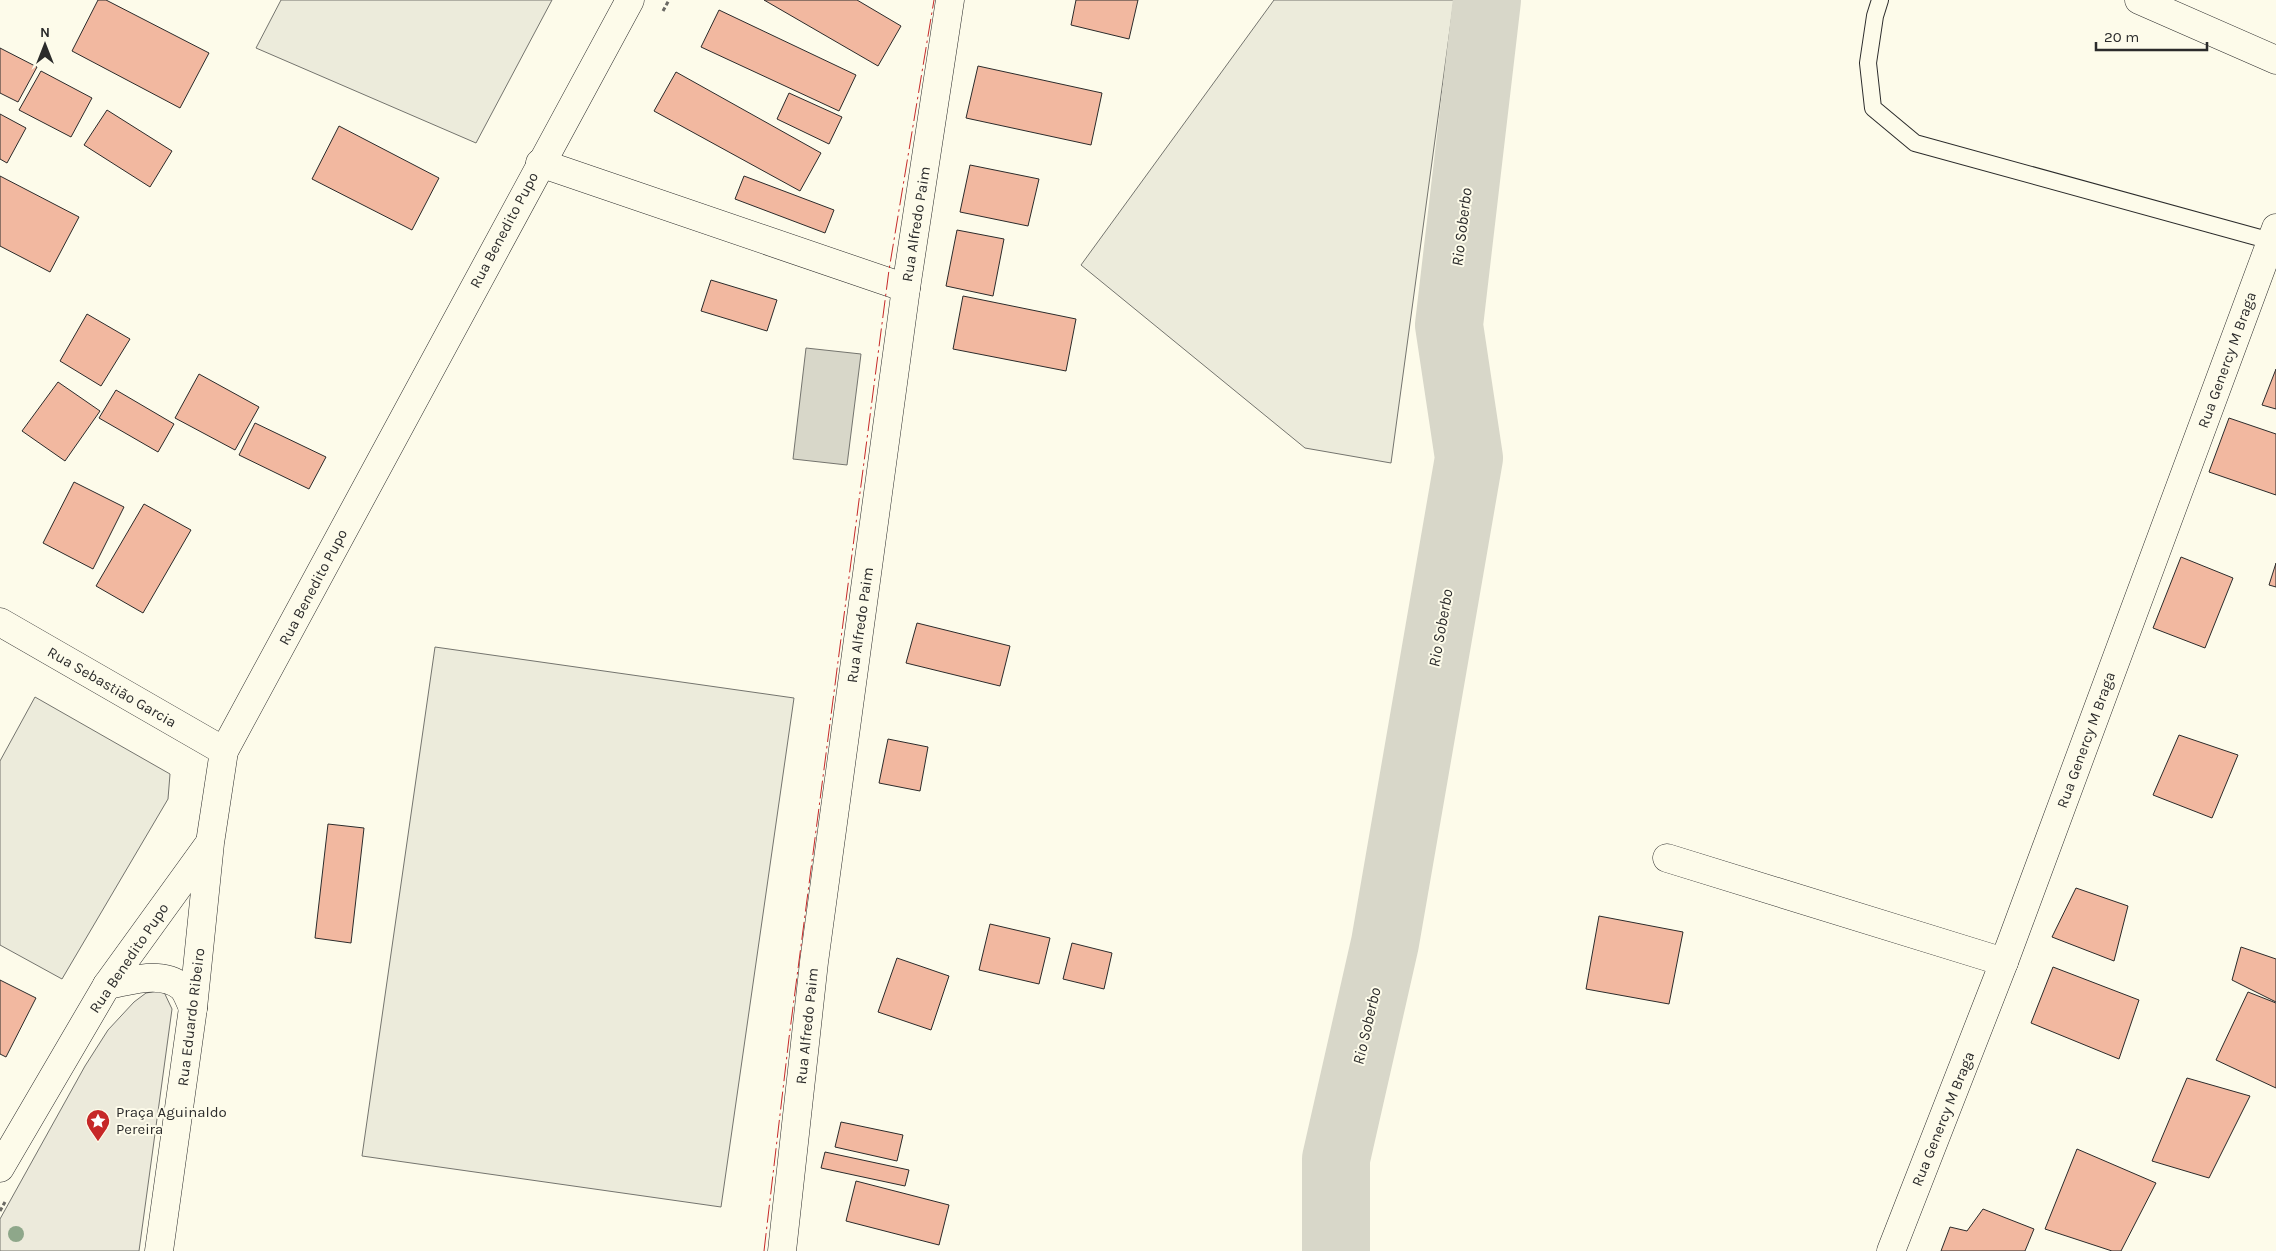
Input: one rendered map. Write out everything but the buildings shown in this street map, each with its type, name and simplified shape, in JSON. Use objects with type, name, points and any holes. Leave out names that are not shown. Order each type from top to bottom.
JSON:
[{"type":"street","name":"Rua Benedito Pupo","points":[[0,1168],[107,986],[210,842],[224,751],[540,163],[630,0]]},
{"type":"street","name":"Rua Alfredo Paim","points":[[782,1251],[814,962],[906,288],[950,0]]},
{"type":"street","points":[[2139,0],[2276,60]]},
{"type":"street","points":[[540,163],[906,288]]},
{"type":"street","name":"Rua Genercy M Braga","points":[[1891,1251],[2004,962],[2273,234]]},
{"type":"street","name":"Rua Sebastião Garcia","points":[[0,622],[224,751]]},
{"type":"street","name":"Rua Eduardo Ribeiro","points":[[159,1251],[193,1008],[210,842]]},
{"type":"street","points":[[1667,858],[2004,962]]},
{"type":"street","points":[[107,986],[149,977],[168,980],[183,988],[193,1008]]},
{"type":"lane","points":[[1880,0],[1875,16],[1868,62],[1874,108],[1915,143],[2273,234]]},
{"type":"path","points":[[660,18],[669,0]]},
{"type":"path","points":[[0,1212],[9,1194]]},
{"type":"shaded area","points":[[281,0],[552,0],[476,143],[256,48]]},
{"type":"shaded area","points":[[1274,0],[1454,0],[1391,463],[1305,448],[1081,265]]},
{"type":"shaded area","points":[[806,348],[861,354],[847,465],[793,459]]},
{"type":"shaded area","points":[[435,647],[794,698],[721,1207],[362,1156]]},
{"type":"shaded area","points":[[35,697],[170,774],[168,799],[62,979],[0,945],[0,761]]},
{"type":"shaded area","name":"Praça Aguinaldo Pereira","points":[[163,990],[172,1009],[139,1251],[0,1251],[0,1219],[85,1066],[108,1030],[134,1002],[146,993]]},
{"type":"waterway","name":"Rio Soberbo","points":[[1336,1251],[1336,1159],[1385,943],[1469,458],[1449,325],[1487,0]]},
{"type":"power","points":[[764,1251],[789,1038],[889,270],[934,0]]},
{"type":"place","name":"Praça Aguinaldo Pereira","points":[[98,1142]]}]
